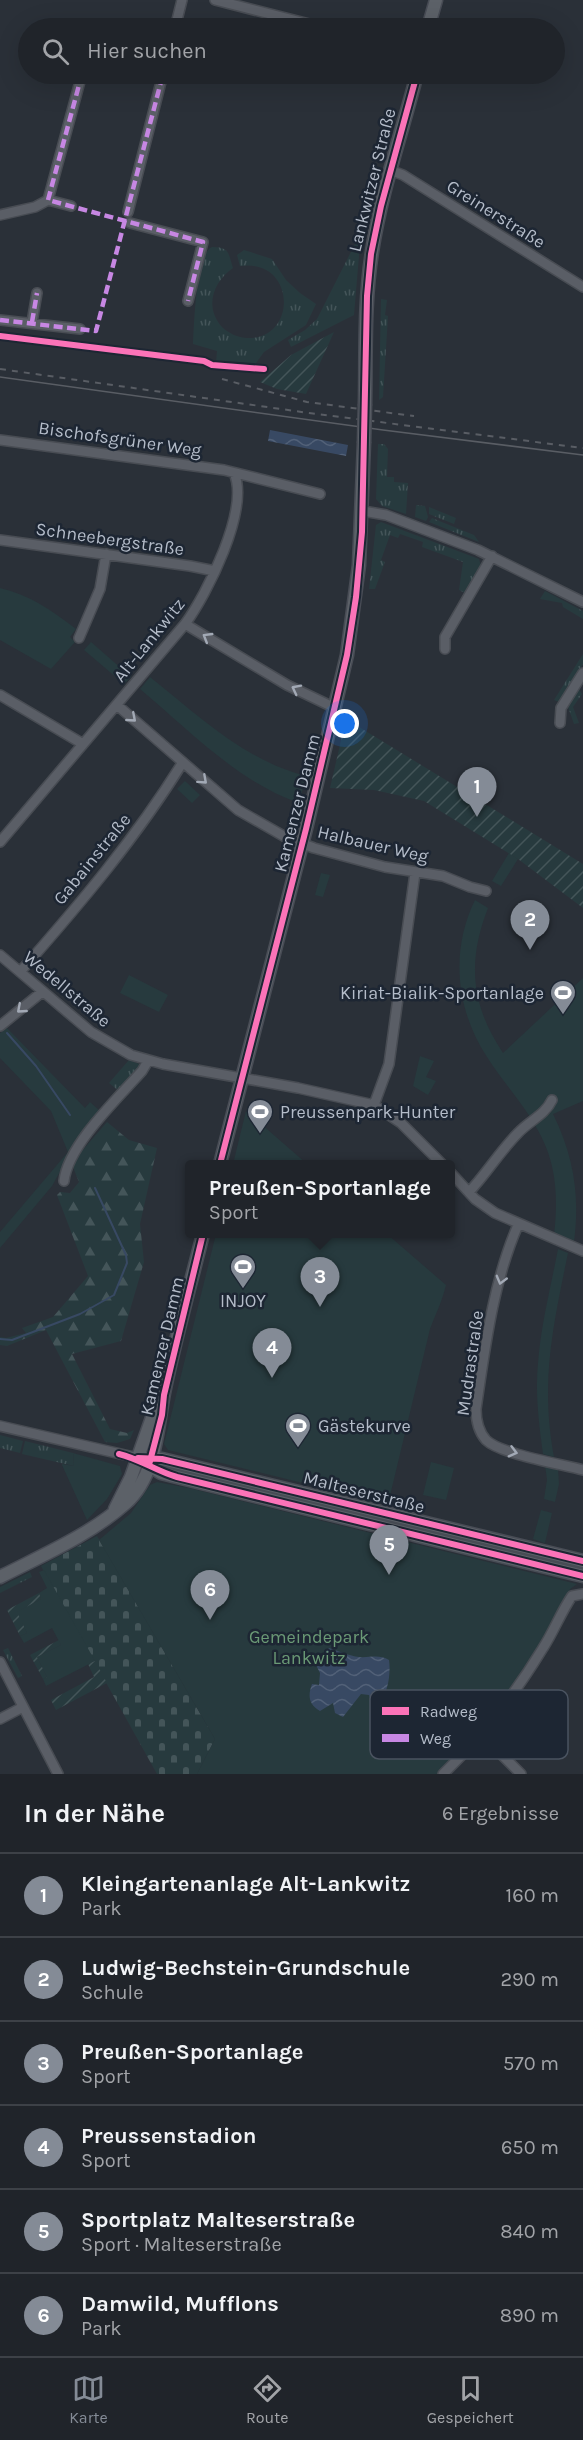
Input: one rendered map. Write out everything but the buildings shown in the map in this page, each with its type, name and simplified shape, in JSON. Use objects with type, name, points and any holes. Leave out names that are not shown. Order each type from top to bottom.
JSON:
[{"type":"main road","points":[[430,18],[435,0]]},
{"type":"main road","name":"Lankwitzer Straße","points":[[364,443],[369,277],[374,236],[414,84]]},
{"type":"main road","name":"Kamenzer Damm","points":[[221,1160],[303,844],[335,708],[354,613],[363,512],[364,443]]},
{"type":"main road","name":"Kamenzer Damm","points":[[0,1577],[93,1528],[125,1504],[136,1492],[151,1462],[164,1395],[202,1238]]},
{"type":"main road","name":"Kamenzer Damm","points":[[114,1511],[138,1458],[154,1412],[164,1395]]},
{"type":"main road","name":"Malteserstraße","points":[[138,1458],[321,1497],[583,1561]]},
{"type":"main road","name":"Malteserstraße","points":[[151,1462],[161,1473],[583,1576]]},
{"type":"main road","points":[[318,1510],[321,1497]]},
{"type":"street","points":[[178,18],[182,0]]},
{"type":"street","points":[[215,0],[286,18]]},
{"type":"street","points":[[48,200],[78,84]]},
{"type":"street","points":[[128,212],[160,84]]},
{"type":"street","name":"Greinerstraße","points":[[390,170],[404,175],[583,287]]},
{"type":"street","points":[[0,215],[35,207],[48,200],[71,206]]},
{"type":"street","points":[[130,223],[203,242],[188,300]]},
{"type":"street","points":[[32,322],[37,293]]},
{"type":"street","points":[[0,320],[80,329]]},
{"type":"street","name":"Bischofsgrüner Weg","points":[[0,440],[234,473]]},
{"type":"street","points":[[234,473],[320,494]]},
{"type":"street","name":"Alt-Lankwitz","points":[[0,842],[186,624],[204,596],[234,514],[239,488],[234,473]]},
{"type":"street","points":[[363,512],[376,512],[397,519],[492,556],[583,602]]},
{"type":"street","name":"Schneebergstraße","points":[[0,540],[215,571]]},
{"type":"street","points":[[80,638],[100,589],[106,555]]},
{"type":"street","points":[[445,649],[445,637],[492,556]]},
{"type":"street","points":[[186,624],[287,685],[335,708]]},
{"type":"street","points":[[560,723],[561,708],[583,673]]},
{"type":"street","points":[[0,695],[83,744]]},
{"type":"street","name":"Halbauer Weg","points":[[117,705],[244,814],[303,844],[360,861],[415,873],[443,876],[486,891]]},
{"type":"street","name":"Gabainstraße","points":[[20,972],[111,866],[183,762]]},
{"type":"street","points":[[374,1105],[389,1064],[415,873]]},
{"type":"street","name":"Wedellstraße","points":[[0,955],[104,1041],[148,1061],[242,1077],[374,1105],[401,1123],[438,1160]]},
{"type":"street","points":[[0,1026],[42,992]]},
{"type":"street","points":[[64,1181],[66,1169],[76,1148],[148,1061]]},
{"type":"street","points":[[469,1192],[512,1139],[524,1126],[543,1113],[552,1100]]},
{"type":"street","points":[[455,1178],[495,1214],[583,1251]]},
{"type":"street","name":"Mudrastraße","points":[[519,1225],[507,1257],[490,1323],[478,1400],[477,1423],[481,1433],[493,1446],[583,1470]]},
{"type":"street","name":"Malteserstraße","points":[[0,1426],[138,1458]]},
{"type":"street","points":[[515,1690],[572,1596],[583,1594]]},
{"type":"street","points":[[0,1662],[57,1774]]},
{"type":"street","points":[[0,1719],[23,1707]]},
{"type":"street","points":[[443,1774],[457,1759]]},
{"type":"street","points":[[506,1759],[521,1774]]},
{"type":"green space","points":[[361,232],[354,315],[291,347],[288,340],[305,330],[317,319]]},
{"type":"green space","points":[[212,247],[222,248],[227,252],[233,268],[220,280],[212,303],[216,319],[230,333],[246,338],[263,335],[275,327],[282,314],[284,300],[281,286],[272,274],[259,267],[240,266],[237,255],[244,250],[272,259],[286,280],[316,304],[306,325],[264,352],[253,367],[216,363],[217,351],[193,344],[199,276],[202,262]]},
{"type":"green space","points":[[381,299],[387,300],[385,315],[388,316],[383,397],[379,400]]},
{"type":"green space","points":[[334,332],[306,394],[277,389],[260,382],[291,355]]},
{"type":"green space","points":[[378,444],[384,444],[388,449],[387,477],[394,477],[394,482],[408,483],[406,514],[382,506],[376,499]]},
{"type":"green space","points":[[416,505],[425,506],[428,517],[426,521],[415,517]]},
{"type":"green space","points":[[429,507],[456,518],[454,524],[429,514]]},
{"type":"green space","points":[[432,518],[474,535],[479,542],[429,522]]},
{"type":"green space","points":[[381,522],[479,559],[481,566],[465,593],[459,590],[463,562],[422,547],[423,542],[400,534],[398,538],[390,535],[381,560],[385,562],[375,589],[369,589],[376,525]]},
{"type":"green space","points":[[0,588],[40,604],[76,629],[70,637],[75,642],[51,669],[0,640]]},
{"type":"green space","points":[[545,591],[583,611],[583,619],[563,607],[562,603],[540,599]]},
{"type":"green space","points":[[91,642],[131,677],[124,684],[84,650]]},
{"type":"green space","points":[[583,654],[583,664],[559,702],[554,700]]},
{"type":"green space","points":[[150,677],[242,748],[284,769],[306,776],[299,803],[255,782],[196,738],[140,689]]},
{"type":"green space","points":[[579,689],[582,694],[573,707],[579,723],[574,724],[568,707]]},
{"type":"green space","points":[[346,719],[583,864],[583,908],[518,859],[424,801],[374,790],[330,788]]},
{"type":"green space","points":[[185,781],[200,795],[192,803],[177,789]]},
{"type":"green space","points":[[509,853],[518,859],[501,886],[492,881]]},
{"type":"green space","points":[[321,873],[330,875],[323,897],[315,895]]},
{"type":"green space","points":[[475,900],[488,908],[481,928],[475,965],[479,1000],[484,1018],[503,1053],[583,978],[583,1101],[553,1114],[566,1146],[574,1177],[576,1225],[574,1242],[554,1235],[555,1184],[546,1148],[529,1115],[487,1057],[469,1020],[463,1000],[460,980],[462,939]]},
{"type":"green space","points":[[129,975],[168,995],[159,1012],[120,993]]},
{"type":"green space","points":[[7,1028],[85,1108],[90,1102],[102,1113],[74,1146],[52,1186],[0,1248],[0,1232],[68,1152],[51,1111],[0,1058],[0,1033]]},
{"type":"green space","points":[[420,1056],[434,1061],[426,1077],[436,1081],[428,1095],[413,1086]]},
{"type":"green space","points":[[129,1060],[139,1064],[139,1069],[120,1092],[109,1083]]},
{"type":"green space","name":"Preussenpark-Hunter","points":[[246,1111],[302,1160],[234,1160]]},
{"type":"green space","points":[[107,1122],[129,1140],[157,1148],[140,1224],[144,1262],[121,1341],[72,1354],[110,1429],[127,1433],[134,1430],[130,1439],[117,1443],[105,1442],[46,1330],[7,1346],[0,1345],[0,1337],[6,1338],[26,1333],[22,1328],[53,1317],[88,1276],[57,1195],[60,1192],[70,1193],[79,1182],[73,1167],[81,1152]]},
{"type":"green space","points":[[215,1238],[392,1238],[446,1285],[430,1329],[388,1504],[168,1450],[164,1444]]},
{"type":"green space","points":[[558,1249],[568,1253],[553,1330],[548,1379],[550,1429],[554,1457],[543,1454],[537,1386],[541,1334]]},
{"type":"green space","points":[[0,1435],[23,1441],[20,1453],[0,1448]]},
{"type":"green space","points":[[25,1441],[73,1453],[74,1466],[22,1454]]},
{"type":"green space","points":[[73,1453],[120,1466],[122,1474],[107,1499],[87,1520],[62,1465],[74,1466]]},
{"type":"green space","points":[[431,1462],[454,1468],[446,1500],[423,1495]]},
{"type":"green space","points":[[545,1465],[558,1469],[559,1484],[555,1502],[544,1499],[547,1480]]},
{"type":"green space","points":[[184,1470],[318,1501],[317,1505],[183,1472]]},
{"type":"green space","name":"Gemeindepark Lankwitz","points":[[157,1482],[189,1488],[577,1584],[570,1589],[542,1640],[509,1690],[370,1690],[370,1759],[451,1759],[437,1774],[197,1774],[215,1739],[99,1540],[131,1513],[150,1485]]},
{"type":"green space","points":[[323,1502],[583,1565],[583,1569],[553,1565],[323,1508]]},
{"type":"green space","points":[[541,1510],[552,1513],[545,1543],[533,1539]]},
{"type":"green space","points":[[97,1536],[215,1739],[197,1774],[157,1774],[41,1566]]},
{"type":"green space","points":[[44,1570],[95,1661],[46,1686],[43,1679],[47,1677],[37,1657],[61,1645],[52,1628],[24,1643],[20,1636],[27,1633],[16,1612],[41,1599],[39,1593],[47,1588],[39,1572]]},
{"type":"green space","points":[[30,1572],[32,1577],[0,1593],[0,1587]]},
{"type":"green space","points":[[39,1593],[41,1599],[17,1612],[27,1633],[20,1636],[7,1610]]},
{"type":"green space","points":[[59,1640],[61,1645],[37,1657],[47,1677],[43,1679],[30,1655]]},
{"type":"green space","points":[[8,1648],[22,1676],[18,1678],[3,1650]]},
{"type":"green space","points":[[95,1661],[107,1683],[56,1710],[51,1700],[94,1677],[88,1664]]},
{"type":"water","points":[[270,430],[348,445],[346,456],[268,441]]},
{"type":"water","points":[[329,1648],[355,1656],[385,1658],[389,1660],[388,1684],[386,1690],[370,1690],[370,1700],[369,1695],[361,1694],[343,1717],[335,1713],[333,1703],[320,1711],[310,1699],[312,1684],[319,1685],[320,1673],[315,1663]]},
{"type":"waterway","points":[[7,1033],[36,1066],[70,1115]]},
{"type":"waterway","points":[[0,1339],[12,1340],[80,1314],[114,1295],[127,1263],[126,1255],[95,1188]]},
{"type":"tram line","points":[[0,377],[583,455]]},
{"type":"railway","points":[[0,369],[309,413],[583,448]]},
{"type":"railway","points":[[222,379],[307,402],[414,416]]},
{"type":"marked path","points":[[79,84],[48,200],[203,242],[188,301]]},
{"type":"marked path","points":[[0,320],[96,331],[160,84]]},
{"type":"marked path","points":[[32,322],[37,293]]},
{"type":"cycle path","points":[[221,1160],[306,829],[347,655],[356,597],[362,532],[367,296],[371,254],[381,206],[414,84]]},
{"type":"cycle path","points":[[0,336],[204,361],[212,365],[264,369]]},
{"type":"cycle path","points":[[149,1465],[202,1238]]},
{"type":"cycle path","points":[[119,1454],[177,1477],[583,1576]]},
{"type":"cycle path","points":[[138,1458],[162,1459],[583,1561]]},
{"type":"place","name":"Kleingartenanlage Alt-Lankwitz","points":[[477,817]]},
{"type":"place","name":"Ludwig-Bechstein-Grundschule","points":[[530,950]]},
{"type":"place","name":"Kiriat-Bialik-Sportanlage","points":[[563,1016]]},
{"type":"place","name":"Preussenpark-Hunter","points":[[260,1135]]},
{"type":"place","name":"INJOY","points":[[243,1290]]},
{"type":"place","name":"Preußen-Sportanlage","points":[[320,1307]]},
{"type":"place","name":"Preussenstadion","points":[[272,1378]]},
{"type":"place","name":"Gästekurve","points":[[298,1449]]},
{"type":"place","name":"Sportplatz Malteserstraße","points":[[389,1575]]},
{"type":"place","name":"Damwild, Mufflons","points":[[210,1620]]}]
